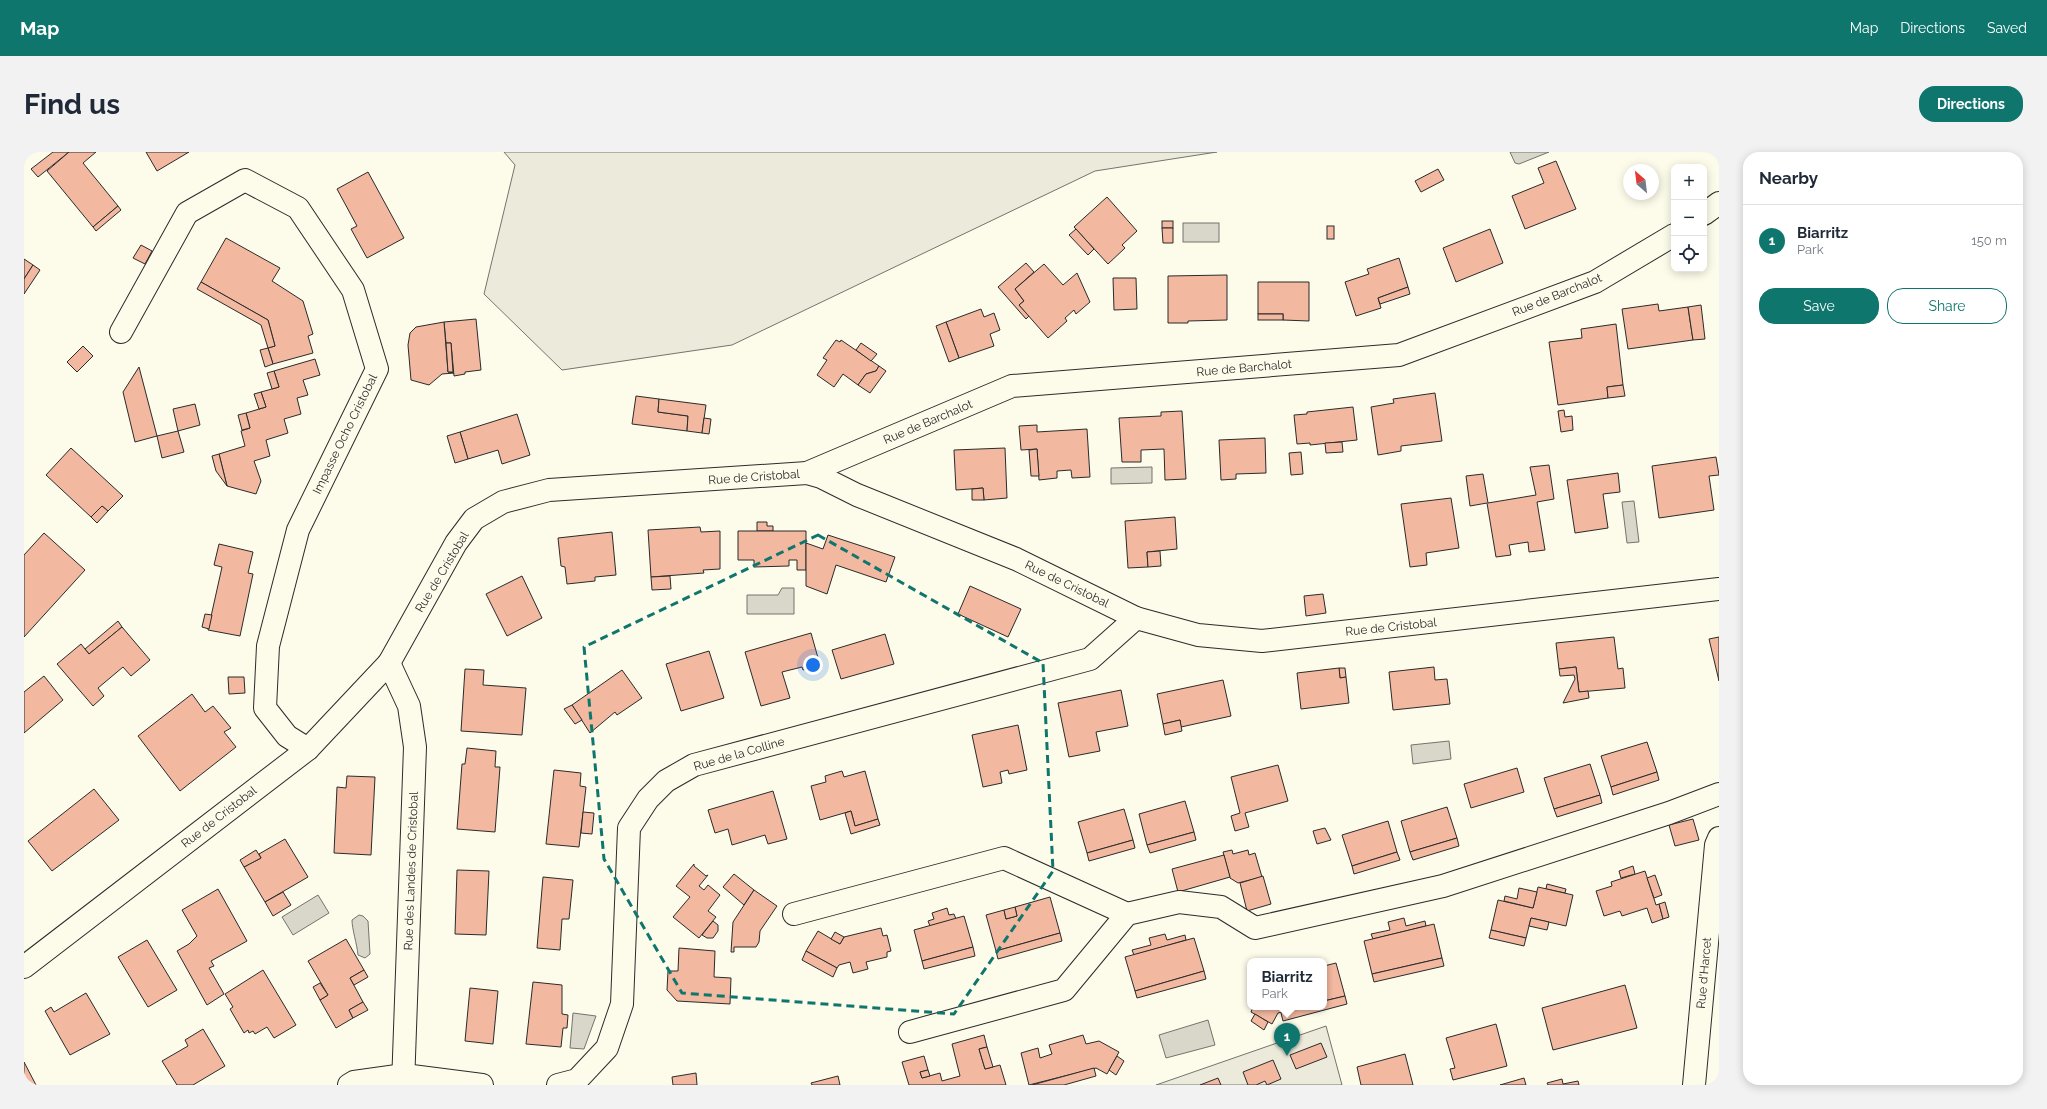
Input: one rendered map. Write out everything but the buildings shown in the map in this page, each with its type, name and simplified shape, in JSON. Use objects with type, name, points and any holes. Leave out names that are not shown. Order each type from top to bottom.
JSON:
[{"type":"street","name":"Impasse Ocho Cristobal","points":[[121,332],[187,213],[245,180],[298,208],[353,290],[377,369],[298,530],[268,646],[265,708],[287,736],[308,749]]},
{"type":"street","points":[[1707,212],[1719,203]]},
{"type":"street","name":"Rue de Barchalot","points":[[807,473],[1012,386],[1399,355],[1594,282],[1672,236]]},
{"type":"street","name":"Rue de Cristobal","points":[[24,967],[308,749],[389,663],[456,543],[474,519],[503,502],[548,490],[807,473],[821,477],[856,495],[1016,559],[1136,618],[1198,635],[1262,641],[1719,589]]},
{"type":"street","name":"Rue de la Colline","points":[[558,1085],[577,1080],[607,1048],[622,1004],[629,828],[648,799],[666,781],[694,765],[1090,659],[1136,618]]},
{"type":"street","name":"Rue des Landes de Cristobal","points":[[389,663],[409,706],[415,747],[403,1080]]},
{"type":"street","points":[[910,1032],[1064,990],[1127,914],[1179,902],[1221,907],[1254,928],[1443,886],[1669,813],[1719,794]]},
{"type":"street","name":"Rue d'Harcet","points":[[1694,1085],[1716,845],[1719,838]]},
{"type":"street","points":[[794,914],[1004,858],[1127,914]]},
{"type":"street","points":[[349,1085],[354,1082],[403,1080],[482,1085]]},
{"type":"highlighted area","points":[[818,535],[1043,663],[1053,871],[954,1014],[682,993],[604,859],[584,647]]},
{"type":"shaded area","points":[[504,152],[1217,152],[1095,171],[732,345],[562,370],[484,294],[515,165]]},
{"type":"shaded area","points":[[1510,152],[1549,152],[1519,164],[1515,163]]},
{"type":"shaded area","points":[[1183,223],[1219,223],[1219,242],[1183,242]]},
{"type":"shaded area","points":[[1152,467],[1152,483],[1111,484],[1111,468]]},
{"type":"shaded area","points":[[1634,501],[1639,542],[1627,543],[1622,502]]},
{"type":"shaded area","points":[[782,588],[794,588],[794,614],[747,614],[747,595],[778,595]]},
{"type":"shaded area","points":[[1449,741],[1451,759],[1413,764],[1411,745]]},
{"type":"shaded area","points":[[318,895],[329,913],[293,935],[282,917]]},
{"type":"shaded area","points":[[359,915],[363,916],[368,921],[370,954],[365,958],[358,955],[352,924],[352,920]]},
{"type":"shaded area","points":[[573,1013],[596,1016],[584,1049],[570,1048]]},
{"type":"shaded area","points":[[1208,1020],[1215,1045],[1166,1058],[1159,1035]]},
{"type":"shaded area","points":[[1326,1026],[1342,1085],[1156,1085]]},
{"type":"place","name":"Biarritz","points":[[1287,1056]]}]
